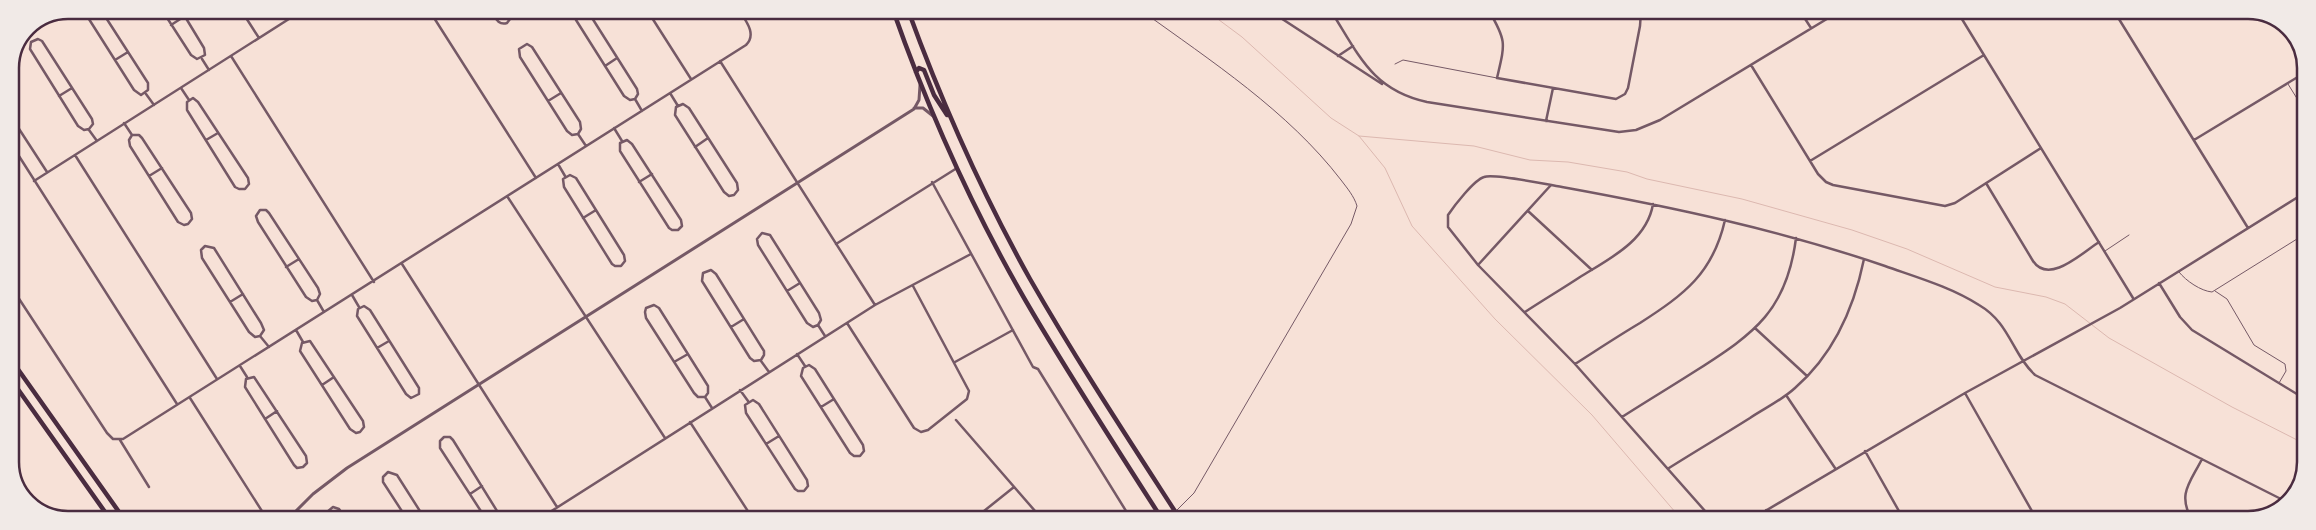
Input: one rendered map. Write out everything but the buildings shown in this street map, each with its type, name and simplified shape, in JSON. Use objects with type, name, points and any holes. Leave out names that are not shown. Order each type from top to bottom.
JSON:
[{"type":"main road","points":[[896,19],[936,120],[957,168],[992,238],[1033,314],[1157,511]]},
{"type":"main road","points":[[912,19],[952,120],[986,193],[1029,277],[1088,376],[1174,511]]},
{"type":"main road","points":[[916,72],[919,68],[924,70],[938,102],[952,120]]},
{"type":"main road","points":[[19,371],[118,511]]},
{"type":"main road","points":[[19,391],[104,511]]},
{"type":"street","points":[[89,19],[134,90],[140,95],[145,94]]},
{"type":"street","points":[[107,19],[148,83],[148,90],[145,94]]},
{"type":"street","points":[[167,19],[191,55],[197,60],[202,58]]},
{"type":"street","points":[[171,25],[180,19]]},
{"type":"street","points":[[186,19],[205,50],[202,58]]},
{"type":"street","points":[[247,19],[259,38]]},
{"type":"street","points":[[34,181],[288,19]]},
{"type":"street","points":[[436,19],[536,178]]},
{"type":"street","points":[[496,19],[503,24],[510,19]]},
{"type":"street","points":[[576,19],[626,98],[634,99],[642,110]]},
{"type":"street","points":[[593,19],[637,89],[638,94],[634,99]]},
{"type":"street","points":[[654,19],[691,80]]},
{"type":"street","points":[[19,300],[107,434],[113,439],[120,440],[374,282],[746,45],[751,39],[750,30],[743,19]]},
{"type":"street","points":[[1282,19],[1399,94],[1417,100],[1610,132],[1636,130],[1660,120],[1826,19]]},
{"type":"street","points":[[1336,19],[1370,71],[1386,85]]},
{"type":"street","points":[[1494,19],[1504,42],[1498,78],[1613,99],[1622,97],[1628,88],[1640,19]]},
{"type":"street","points":[[1805,19],[1811,28]]},
{"type":"street","points":[[1962,19],[2133,298]]},
{"type":"street","points":[[2119,19],[2248,228]]},
{"type":"street","points":[[34,40],[42,41],[93,121],[89,129],[84,130],[80,128],[59,96],[30,49],[30,44],[34,40]]},
{"type":"street","points":[[527,44],[532,47],[581,124],[578,134],[568,133],[548,102],[519,55],[522,46],[527,44]]},
{"type":"street","points":[[1338,56],[1353,46]]},
{"type":"street","points":[[115,60],[128,52]]},
{"type":"street","points":[[1810,161],[1984,55]]},
{"type":"street","points":[[231,56],[374,282]]},
{"type":"street","points":[[202,58],[209,70]]},
{"type":"street","points":[[605,66],[617,58]]},
{"type":"street","points":[[720,62],[875,305]]},
{"type":"street","points":[[1751,65],[1810,161],[1821,177],[1830,184],[1937,206],[1952,204],[2042,148]]},
{"type":"street","points":[[914,109],[920,92],[918,78]]},
{"type":"street","points":[[2194,140],[2297,78]]},
{"type":"street","points":[[59,96],[72,88]]},
{"type":"street","points":[[181,88],[189,100]]},
{"type":"street","points":[[1546,122],[1553,88]]},
{"type":"street","points":[[548,102],[561,93]]},
{"type":"street","points":[[670,93],[678,106]]},
{"type":"street","points":[[145,94],[154,105]]},
{"type":"street","points":[[193,98],[198,102],[218,133],[249,180],[249,184],[245,189],[241,190],[235,186],[187,110],[186,104],[189,100],[193,98]]},
{"type":"street","points":[[682,104],[687,106],[708,138],[738,185],[737,192],[734,195],[729,196],[724,192],[675,115],[675,109],[682,104]]},
{"type":"street","points":[[296,511],[310,496],[343,471],[914,109],[926,110],[936,120]]},
{"type":"street","points":[[124,123],[132,135],[130,144],[178,222],[188,224],[191,222],[192,215],[141,136],[132,135]]},
{"type":"street","points":[[614,128],[622,141]]},
{"type":"street","points":[[19,129],[47,172]]},
{"type":"street","points":[[89,129],[97,141]]},
{"type":"street","points":[[206,140],[218,133]]},
{"type":"street","points":[[578,134],[586,146]]},
{"type":"street","points":[[695,147],[708,138]]},
{"type":"street","points":[[622,141],[631,142],[682,221],[682,226],[678,230],[669,228],[639,182],[619,149],[622,141]]},
{"type":"street","points":[[75,155],[218,380]]},
{"type":"street","points":[[19,157],[178,405]]},
{"type":"street","points":[[558,164],[566,176],[574,177],[596,210],[625,257],[625,261],[621,266],[617,267],[612,264],[583,218],[563,185],[562,181],[566,176]]},
{"type":"street","points":[[149,176],[162,168]]},
{"type":"street","points":[[836,244],[957,168]]},
{"type":"street","points":[[639,182],[652,174]]},
{"type":"street","points":[[1705,511],[1575,364],[1478,265],[1448,227],[1446,219],[1450,212],[1476,182],[1488,176],[1551,185],[1726,220],[1796,238],[1932,283],[1980,305],[2005,328],[2031,370],[2041,378],[2281,498]]},
{"type":"street","points":[[932,182],[1033,367],[1038,369],[1126,511]]},
{"type":"street","points":[[1986,183],[2033,261],[2042,269],[2050,271],[2058,268],[2099,242]]},
{"type":"street","points":[[1478,265],[1551,185]]},
{"type":"street","points":[[507,196],[665,438]]},
{"type":"street","points":[[1766,510],[1966,393],[2071,336],[2179,272],[2297,198]]},
{"type":"street","points":[[1525,312],[1618,254],[1637,237],[1648,220],[1653,204]]},
{"type":"street","points":[[260,210],[266,210],[269,213],[320,292],[317,300],[312,301],[306,297],[286,267],[257,220],[256,214],[260,210]]},
{"type":"street","points":[[583,218],[596,210]]},
{"type":"street","points":[[1528,211],[1592,270]]},
{"type":"street","points":[[1575,364],[1668,305],[1692,286],[1710,262],[1726,220]]},
{"type":"street","points":[[760,234],[770,235],[820,315],[818,325],[808,324],[757,244],[760,234]]},
{"type":"street","points":[[1622,417],[1737,344],[1756,328],[1780,296],[1792,265],[1796,238]]},
{"type":"street","points":[[260,336],[264,328],[214,248],[205,246],[201,250],[201,256],[230,302],[251,334],[260,336],[269,347]]},
{"type":"street","points":[[551,511],[875,305],[972,254]]},
{"type":"street","points":[[286,267],[299,259]]},
{"type":"street","points":[[1669,468],[1786,395],[1807,376],[1825,354],[1844,322],[1853,302],[1864,259]]},
{"type":"street","points":[[402,264],[557,507]]},
{"type":"street","points":[[711,270],[715,272],[764,350],[761,360],[752,360],[702,281],[702,275],[705,271],[711,270]]},
{"type":"street","points":[[787,291],[800,283]]},
{"type":"street","points":[[2159,283],[2180,317],[2192,330],[2297,394]]},
{"type":"street","points":[[846,323],[914,428],[918,431],[928,430],[968,397],[969,389],[913,286]]},
{"type":"street","points":[[230,302],[243,294]]},
{"type":"street","points":[[352,295],[360,308]]},
{"type":"street","points":[[317,300],[324,312]]},
{"type":"street","points":[[654,305],[659,308],[708,386],[709,391],[705,396],[700,398],[696,395],[674,362],[645,316],[648,307],[654,305]]},
{"type":"street","points":[[364,306],[368,308],[389,341],[419,388],[419,394],[416,397],[408,396],[377,348],[357,316],[356,312],[360,308],[364,306]]},
{"type":"street","points":[[731,327],[744,319]]},
{"type":"street","points":[[818,325],[825,336]]},
{"type":"street","points":[[1756,328],[1807,376]]},
{"type":"street","points":[[296,330],[303,342]]},
{"type":"street","points":[[954,362],[1013,330]]},
{"type":"street","points":[[310,341],[313,344],[334,377],[363,423],[364,427],[360,432],[352,431],[300,351],[300,345],[303,342],[310,341]]},
{"type":"street","points":[[377,348],[389,341]]},
{"type":"street","points":[[674,362],[688,354]]},
{"type":"street","points":[[797,354],[805,366],[814,367],[863,444],[862,455],[856,457],[850,453],[801,376],[805,366]]},
{"type":"street","points":[[761,360],[768,372]]},
{"type":"street","points":[[240,366],[247,378],[244,387],[294,465],[297,468],[304,467],[307,463],[307,458],[256,378],[247,378]]},
{"type":"street","points":[[322,385],[334,377]]},
{"type":"street","points":[[740,390],[748,402]]},
{"type":"street","points":[[1966,393],[2032,511]]},
{"type":"street","points":[[1786,395],[1835,468]]},
{"type":"street","points":[[705,396],[712,408]]},
{"type":"street","points":[[190,397],[262,511]]},
{"type":"street","points":[[821,407],[834,399]]},
{"type":"street","points":[[748,402],[757,402],[808,482],[808,486],[804,491],[800,492],[795,489],[745,411],[744,407],[748,402]]},
{"type":"street","points":[[265,419],[277,411]]},
{"type":"street","points":[[956,420],[1035,511]]},
{"type":"street","points":[[690,422],[748,511]]},
{"type":"street","points":[[481,511],[440,448],[442,438],[448,436],[453,440],[497,511]]},
{"type":"street","points":[[766,444],[779,436]]},
{"type":"street","points":[[120,440],[149,488]]},
{"type":"street","points":[[1865,451],[1899,511]]},
{"type":"street","points":[[2187,511],[2184,499],[2202,459]]},
{"type":"street","points":[[401,511],[383,482],[383,477],[388,472],[393,472],[397,475],[420,511]]},
{"type":"street","points":[[470,494],[482,486]]},
{"type":"street","points":[[984,511],[1014,487]]},
{"type":"street","points":[[328,511],[335,507],[340,511]]},
{"type":"lane","points":[[1153,19],[1258,98],[1294,130],[1325,160],[1353,196],[1357,206],[1351,224],[1194,493],[1176,511]]},
{"type":"lane","points":[[1395,64],[1404,60],[1498,78]]},
{"type":"lane","points":[[2288,84],[2297,98]]},
{"type":"lane","points":[[2105,250],[2129,235]]},
{"type":"lane","points":[[2179,272],[2189,281],[2207,291],[2215,291],[2297,239]]},
{"type":"lane","points":[[2215,291],[2227,299],[2254,345],[2285,364],[2286,371],[2279,384]]},
{"type":"waterway","points":[[1218,19],[1242,37],[1331,118],[1359,136],[1385,168],[1412,226],[1495,319],[1592,415],[1674,511]]},
{"type":"waterway","points":[[1359,136],[1474,146],[1530,160],[1568,162],[1627,172],[1647,179],[1742,199],[1852,230],[1907,249],[1995,287],[2046,297],[2065,304],[2109,338],[2232,407],[2297,440]]}]
